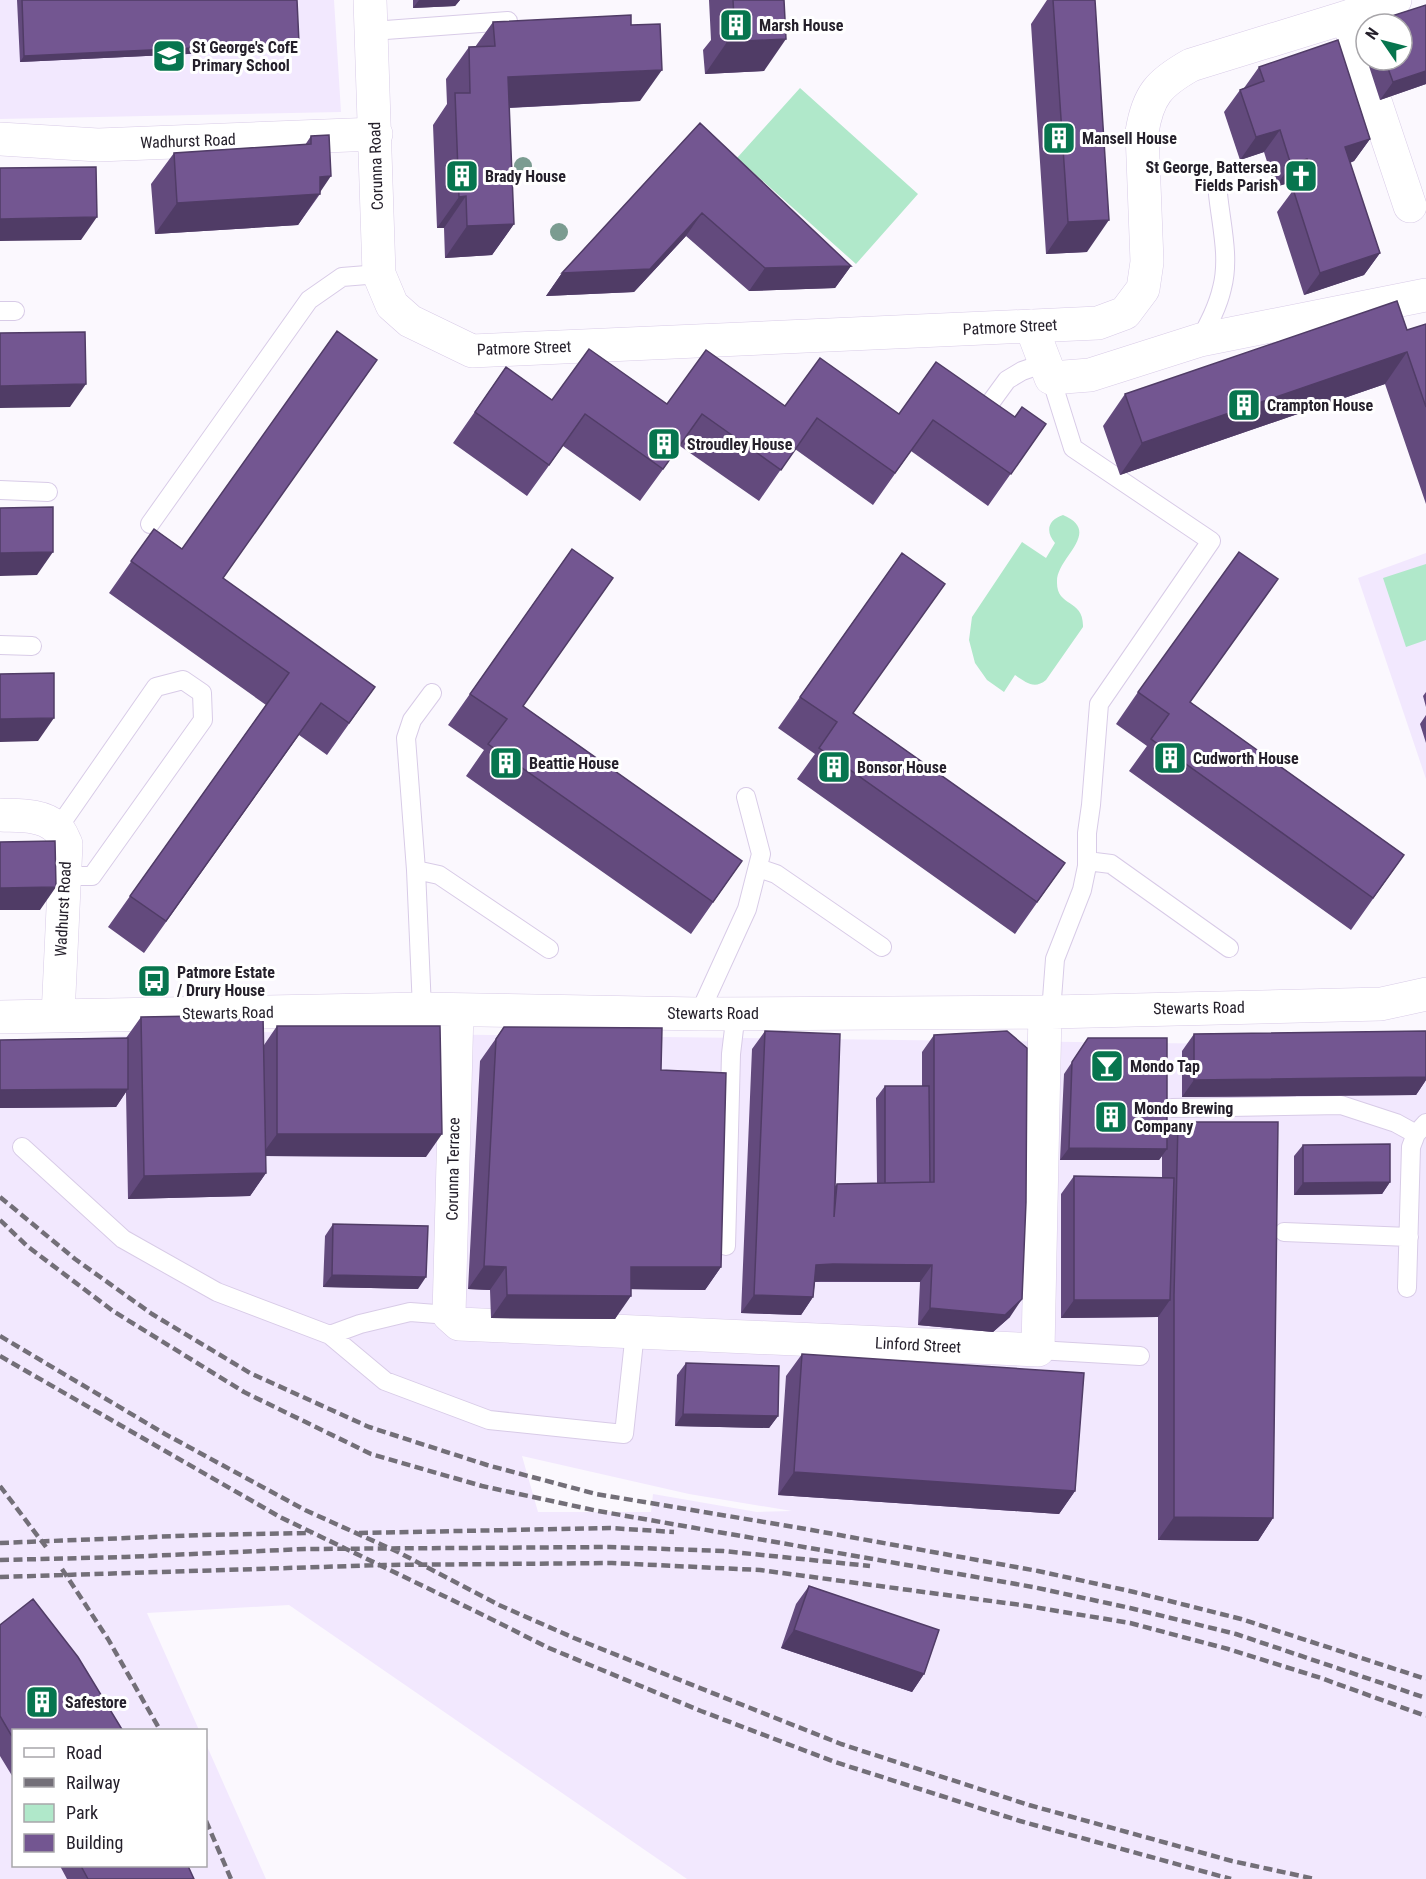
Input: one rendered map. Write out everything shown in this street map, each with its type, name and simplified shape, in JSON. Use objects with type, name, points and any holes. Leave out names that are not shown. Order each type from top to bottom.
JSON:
[{"type":"street","name":"Patmore Street","points":[[410,321],[472,351],[1098,323],[1125,313],[1143,289],[1147,262],[1142,132],[1145,111],[1168,78],[1191,65],[1395,0]]},
{"type":"street","name":"Corunna Road","points":[[371,16],[379,274],[392,306],[410,321]]},
{"type":"street","points":[[1347,17],[1410,206]]},
{"type":"street","name":"Wadhurst Road","points":[[0,140],[98,145],[376,134]]},
{"type":"street","points":[[1031,326],[1048,370],[1090,375],[1200,340],[1426,295]]},
{"type":"street","points":[[0,815],[38,818],[58,828]]},
{"type":"street","name":"Wadhurst Road","points":[[58,828],[66,844],[58,1016]]},
{"type":"street","name":"Stewarts Road","points":[[0,1017],[422,1009],[699,1014],[1048,1012],[1381,1004],[1426,994]]},
{"type":"street","name":"Corunna Terrace","points":[[454,1319],[457,1010]]},
{"type":"street","points":[[1038,1350],[1048,1012]]},
{"type":"street","name":"Linford Street","points":[[454,1319],[634,1332],[1038,1350]]},
{"type":"lane","points":[[371,16],[508,21]]},
{"type":"lane","points":[[1200,340],[1211,320],[1222,287],[1225,262],[1218,194]]},
{"type":"lane","points":[[150,524],[309,300],[342,278],[379,274]]},
{"type":"lane","points":[[980,417],[1007,380],[1022,371],[1048,370],[1073,448],[1211,541],[1099,704],[1087,833],[1087,861],[1082,890],[1055,959],[1048,1012]]},
{"type":"lane","points":[[0,490],[48,492]]},
{"type":"lane","points":[[0,645],[32,646]]},
{"type":"lane","points":[[58,828],[156,687],[183,680],[202,693],[203,720],[92,876],[64,876]]},
{"type":"lane","points":[[422,1009],[416,870],[406,738],[412,720],[432,693]]},
{"type":"lane","points":[[699,1014],[747,909],[758,868],[761,854],[746,797]]},
{"type":"lane","points":[[1087,861],[1112,864],[1229,948]]},
{"type":"lane","points":[[758,868],[776,874],[882,948]]},
{"type":"lane","points":[[416,870],[440,875],[549,949]]},
{"type":"lane","points":[[726,1246],[731,1054],[736,1012]]},
{"type":"lane","points":[[1172,1107],[1341,1105],[1396,1123],[1421,1128],[1411,1147],[1407,1288]]},
{"type":"lane","points":[[22,1147],[123,1239],[217,1292],[330,1335],[386,1381],[489,1420],[624,1434],[634,1332]]},
{"type":"lane","points":[[1284,1232],[1408,1237]]},
{"type":"lane","points":[[330,1335],[360,1324],[410,1312],[454,1319]]},
{"type":"lane","points":[[1038,1350],[1140,1356]]},
{"type":"shaded area","name":"St George's CofE Primary School","points":[[0,0],[334,0],[341,112],[0,119]]},
{"type":"shaded area","points":[[1426,553],[1426,779],[1358,578]]},
{"type":"shaded area","points":[[256,1032],[1393,1046],[1426,1035],[1426,1879],[687,1879],[289,1605],[147,1613],[199,1729],[12,1729],[12,1867],[207,1867],[207,1746],[266,1879],[0,1879],[0,1043],[115,1036]],"holes":[[[522,1456],[689,1494],[792,1511],[757,1512],[653,1494],[651,1512],[538,1512]]]},
{"type":"green space","points":[[800,88],[918,194],[856,264],[737,158]]},
{"type":"green space","points":[[1063,515],[1074,522],[1079,529],[1079,537],[1059,572],[1058,590],[1065,600],[1079,611],[1083,627],[1046,680],[1034,685],[1015,675],[1004,692],[987,680],[975,663],[969,640],[972,617],[1022,542],[1046,558],[1055,543],[1049,530],[1051,523]]},
{"type":"green space","points":[[1426,564],[1426,640],[1406,647],[1383,578]]},
{"type":"building","points":[[22,0],[297,0],[299,43],[24,56]]},
{"type":"building","points":[[733,0],[784,0],[786,39],[727,42],[726,19],[734,18]]},
{"type":"building","points":[[1053,0],[1095,0],[1109,220],[1068,222]]},
{"type":"building","points":[[1426,5],[1426,71],[1393,82],[1389,72],[1414,72],[1414,12],[1404,12]]},
{"type":"building","points":[[631,15],[631,25],[660,24],[662,70],[508,77],[514,224],[467,226],[466,196],[459,197],[455,93],[470,93],[469,47],[495,46],[493,22]]},
{"type":"building","name":"St George, Battersea Fields Parish","points":[[1338,40],[1370,139],[1345,147],[1380,253],[1320,273],[1293,189],[1315,182],[1307,159],[1291,165],[1280,130],[1256,137],[1240,90],[1264,81],[1259,67]]},
{"type":"building","points":[[700,123],[851,266],[765,268],[702,213],[650,269],[562,273]]},
{"type":"building","points":[[329,135],[331,176],[320,177],[320,194],[177,203],[174,153],[311,144],[311,136]]},
{"type":"building","points":[[96,167],[97,217],[0,219],[0,168]]},
{"type":"building","points":[[1397,301],[1407,330],[1426,324],[1426,407],[1407,352],[1142,443],[1125,394]]},
{"type":"building","points":[[337,331],[377,360],[223,578],[375,687],[349,723],[321,703],[166,921],[130,896],[289,673],[131,561],[154,529],[182,549]]},
{"type":"building","points":[[85,332],[86,384],[0,386],[0,333]]},
{"type":"building","points":[[589,349],[667,404],[706,350],[785,406],[820,358],[899,414],[936,362],[1015,417],[1022,407],[1046,424],[1011,474],[933,420],[895,473],[817,418],[781,470],[702,414],[663,469],[585,414],[549,465],[475,412],[506,367],[552,400]]},
{"type":"building","points":[[53,507],[53,552],[0,553],[0,508]]},
{"type":"building","points":[[572,549],[613,578],[523,706],[742,861],[713,902],[488,744],[507,719],[470,694]]},
{"type":"building","points":[[1239,552],[1278,579],[1190,702],[1404,855],[1373,898],[1151,739],[1169,714],[1138,692]]},
{"type":"building","points":[[902,553],[945,584],[853,713],[1065,863],[1037,902],[819,748],[837,722],[800,697]]},
{"type":"building","points":[[54,673],[54,718],[0,719],[0,674]]},
{"type":"building","points":[[55,841],[56,887],[0,888],[0,842]]},
{"type":"building","points":[[263,1015],[266,1173],[144,1176],[141,1017]]},
{"type":"building","points":[[277,1026],[440,1026],[442,1134],[277,1134]]},
{"type":"building","points":[[504,1027],[662,1028],[661,1070],[726,1073],[721,1267],[631,1267],[631,1296],[507,1295],[506,1267],[484,1266],[496,1039]]},
{"type":"building","points":[[765,1031],[840,1034],[834,1217],[837,1184],[934,1182],[934,1035],[1007,1031],[1027,1048],[1026,1202],[1022,1299],[1005,1315],[930,1308],[932,1265],[816,1265],[813,1297],[754,1295]]},
{"type":"building","points":[[1426,1031],[1426,1077],[1194,1080],[1194,1034]]},
{"type":"building","points":[[128,1038],[128,1089],[0,1090],[0,1040]]},
{"type":"building","name":"Mondo Brewing Company","points":[[1088,1038],[1167,1038],[1167,1149],[1069,1148],[1072,1062]]},
{"type":"building","points":[[885,1086],[929,1086],[930,1182],[885,1183]]},
{"type":"building","points":[[1178,1122],[1278,1122],[1273,1518],[1174,1517],[1174,1295]]},
{"type":"building","points":[[1390,1144],[1390,1182],[1303,1183],[1303,1145]]},
{"type":"building","points":[[1074,1176],[1174,1178],[1170,1300],[1074,1300]]},
{"type":"building","points":[[333,1224],[428,1226],[426,1277],[332,1275]]},
{"type":"building","points":[[802,1354],[1084,1373],[1075,1491],[794,1472]]},
{"type":"building","points":[[686,1363],[779,1366],[778,1416],[683,1414]]},
{"type":"building","points":[[809,1586],[939,1630],[924,1674],[794,1630]]},
{"type":"building","name":"Safestore","points":[[33,1599],[78,1657],[122,1729],[12,1729],[12,1737],[0,1716],[0,1625]]},
{"type":"building","points":[[82,1867],[188,1867],[194,1879],[88,1879]]},
{"type":"railway","points":[[0,1197],[75,1259],[152,1314],[250,1373],[369,1427],[487,1465],[596,1494],[1038,1571],[1134,1592],[1241,1619],[1426,1679]]},
{"type":"railway","points":[[0,1220],[27,1246],[113,1311],[244,1392],[371,1454],[482,1486],[598,1511],[1033,1587],[1130,1608],[1236,1634],[1426,1698]]},
{"type":"railway","points":[[0,1336],[165,1434],[305,1510],[398,1552],[499,1605],[574,1638],[841,1744],[1029,1805],[1232,1861],[1315,1879]]},
{"type":"railway","points":[[0,1356],[280,1517],[549,1648],[701,1711],[835,1762],[1020,1821],[1231,1879]]},
{"type":"railway","points":[[0,1486],[46,1547]]},
{"type":"railway","points":[[359,1533],[610,1528],[674,1532]]},
{"type":"railway","points":[[0,1543],[311,1533]]},
{"type":"railway","points":[[0,1560],[305,1549],[609,1547],[723,1551],[870,1566]]},
{"type":"railway","points":[[0,1577],[384,1565],[612,1563],[760,1570],[1021,1605],[1130,1623],[1228,1649],[1321,1678],[1426,1716]]},
{"type":"railway","points":[[62,1569],[108,1639],[159,1729]]},
{"type":"railway","points":[[207,1823],[231,1879]]},
{"type":"place","name":"Marsh House","points":[[736,25]]},
{"type":"place","name":"St George's CofE Primary School","points":[[169,56]]},
{"type":"place","name":"Mansell House","points":[[1059,138]]},
{"type":"place","name":"Brady House","points":[[462,176]]},
{"type":"place","name":"St George, Battersea Fields Parish","points":[[1301,176]]},
{"type":"place","name":"Crampton House","points":[[1244,405]]},
{"type":"place","name":"Stroudley House","points":[[664,444]]},
{"type":"place","name":"Cudworth House","points":[[1170,758]]},
{"type":"place","name":"Beattie House","points":[[506,763]]},
{"type":"place","name":"Bonsor House","points":[[834,767]]},
{"type":"place","name":"Patmore Estate / Drury House","points":[[154,981]]},
{"type":"place","name":"Mondo Tap","points":[[1107,1066]]},
{"type":"place","name":"Mondo Brewing Company","points":[[1111,1117]]},
{"type":"place","name":"Safestore","points":[[42,1702]]}]
